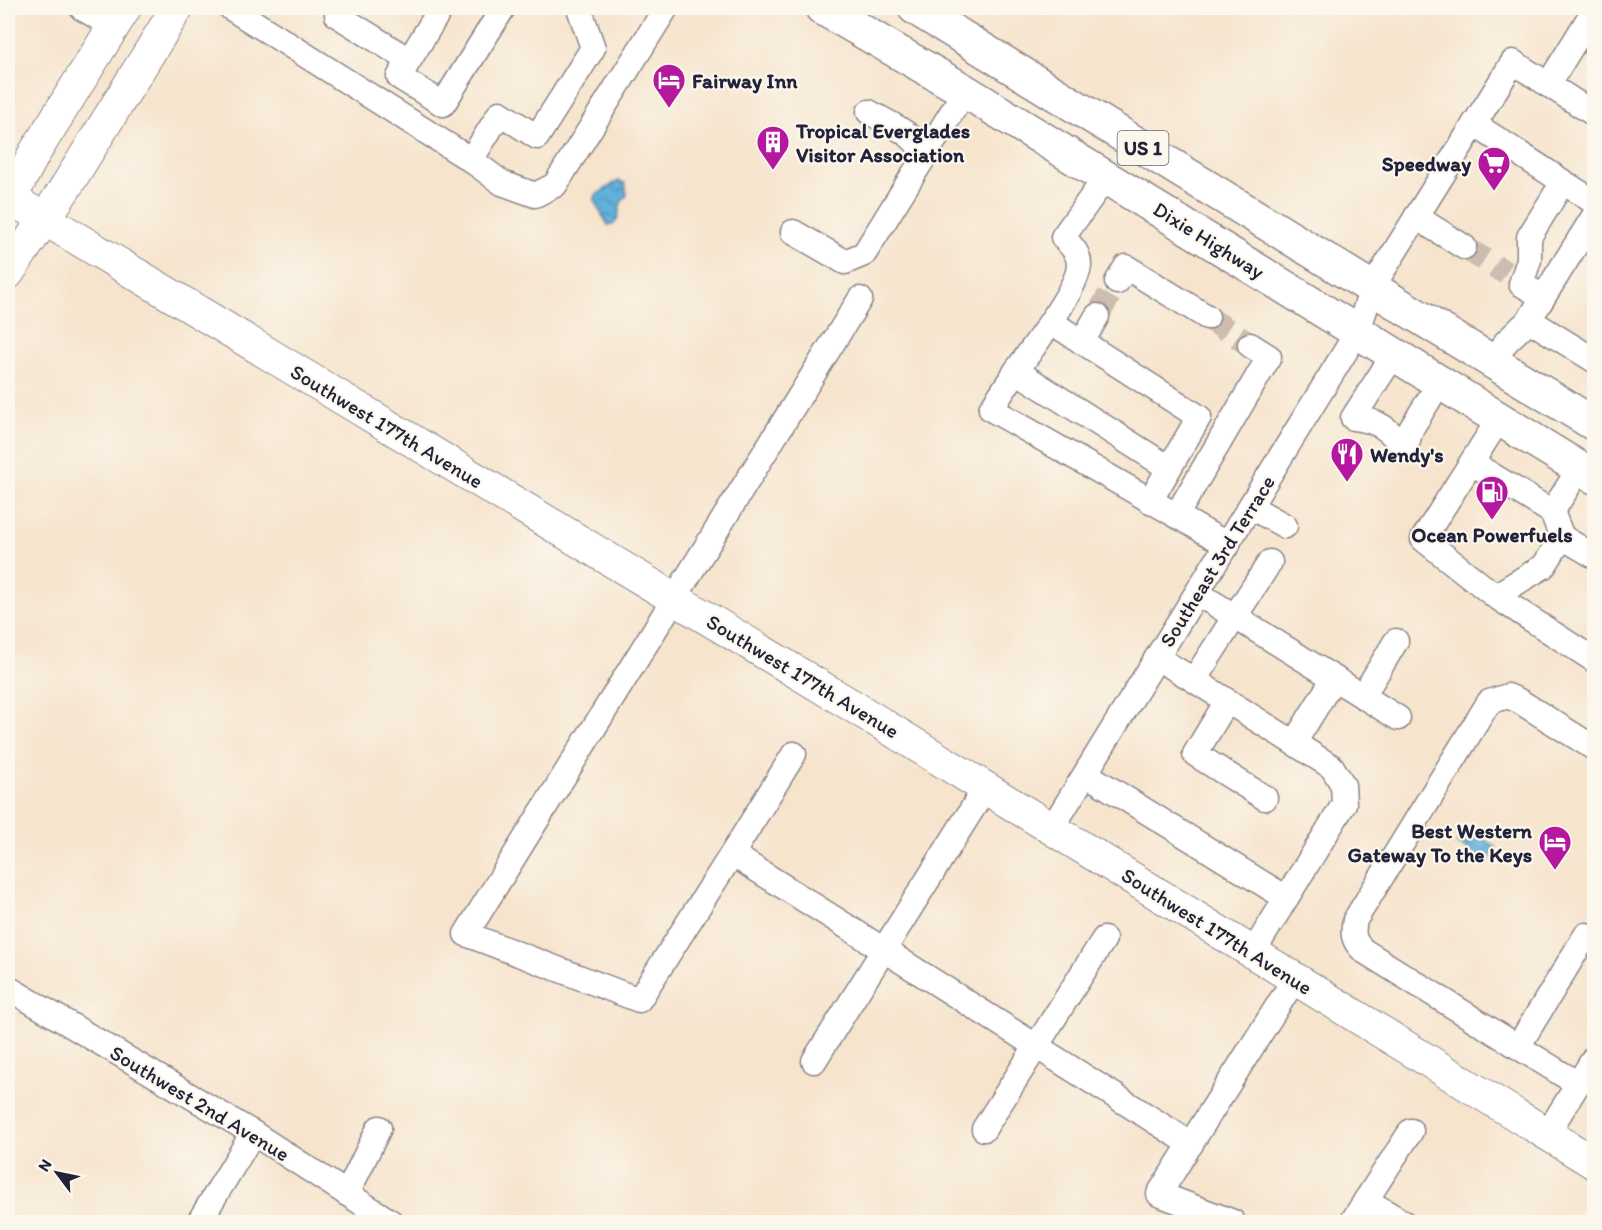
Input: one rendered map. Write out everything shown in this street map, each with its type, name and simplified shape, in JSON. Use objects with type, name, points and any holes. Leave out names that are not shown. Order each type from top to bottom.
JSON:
[{"type":"highway","name":"Dixie Highway","points":[[822,8],[965,91],[1587,472]]},
{"type":"highway","name":"Dixie Highway","points":[[915,8],[1594,424]]},
{"type":"main road","points":[[8,273],[70,180],[177,8]]},
{"type":"main road","points":[[8,199],[119,17]]},
{"type":"main road","name":"Southwest 177th Avenue","points":[[8,199],[986,787],[1294,980],[1594,1163]]},
{"type":"street","points":[[82,8],[119,17]]},
{"type":"street","points":[[231,8],[471,160],[502,183],[535,195],[555,184],[666,8]]},
{"type":"street","points":[[441,8],[399,77],[443,105],[503,8]]},
{"type":"street","points":[[471,160],[501,113],[537,137],[593,48],[579,8]]},
{"type":"street","points":[[1594,10],[1548,85],[1594,114]]},
{"type":"street","points":[[337,15],[409,60]]},
{"type":"street","name":"Southeast 3rd Terrace","points":[[1052,828],[1358,331],[1372,288],[1513,62],[1548,85]]},
{"type":"street","points":[[793,232],[837,259],[845,262],[855,260],[867,249],[965,91]]},
{"type":"street","points":[[869,112],[915,140],[923,150],[923,159]]},
{"type":"street","points":[[1474,124],[1594,202]]},
{"type":"street","points":[[1106,177],[1063,237],[1077,253],[1079,268],[1051,322],[991,409],[1228,544]]},
{"type":"street","points":[[1543,297],[1514,279],[1529,260],[1529,237],[1563,182]]},
{"type":"street","points":[[1494,361],[1506,342],[1529,320],[1594,216]]},
{"type":"street","points":[[1416,217],[1464,247]]},
{"type":"street","points":[[1117,282],[1126,267],[1207,317]]},
{"type":"street","points":[[794,754],[639,1000],[466,934],[860,299]]},
{"type":"street","points":[[1082,342],[1097,316]]},
{"type":"street","points":[[1529,320],[1594,360]]},
{"type":"street","points":[[1051,322],[1199,417],[1150,501]]},
{"type":"street","points":[[1176,516],[1269,357],[1250,345]]},
{"type":"street","points":[[1394,354],[1353,418],[1379,423],[1389,430],[1405,451],[1411,429],[1440,382]]},
{"type":"street","points":[[1016,370],[1169,468]]},
{"type":"street","points":[[1499,419],[1423,540],[1495,596],[1594,660]]},
{"type":"street","points":[[1472,463],[1552,512],[1562,537],[1594,556]]},
{"type":"street","points":[[1552,512],[1587,472]]},
{"type":"street","points":[[1251,507],[1285,526]]},
{"type":"street","points":[[1495,596],[1544,566],[1562,537]]},
{"type":"street","points":[[1194,680],[1270,562]]},
{"type":"street","points":[[1197,593],[1398,718]]},
{"type":"street","points":[[1363,696],[1396,641]]},
{"type":"street","points":[[1157,658],[1332,767],[1343,785],[1344,804],[1252,954]]},
{"type":"street","points":[[1294,743],[1334,678]]},
{"type":"street","points":[[1578,1084],[1519,1045],[1364,951],[1357,944],[1352,932],[1355,920],[1489,702],[1508,696],[1594,748]]},
{"type":"street","points":[[1227,701],[1195,754],[1265,798]]},
{"type":"street","points":[[1086,774],[1286,898]]},
{"type":"street","points":[[814,1061],[986,787]]},
{"type":"street","points":[[732,854],[1191,1144]]},
{"type":"street","points":[[984,1129],[1104,939]]},
{"type":"street","points":[[1519,1045],[1587,942]]},
{"type":"street","points":[[1233,1222],[1159,1194],[1294,980]]},
{"type":"street","name":"Southwest 2nd Avenue","points":[[8,988],[253,1133],[391,1222]]},
{"type":"street","points":[[1547,1134],[1594,1058]]},
{"type":"street","points":[[347,1194],[379,1128]]},
{"type":"street","points":[[1352,1222],[1411,1131]]},
{"type":"street","points":[[199,1222],[253,1133]]},
{"type":"street","points":[[1366,1200],[1402,1222]]},
{"type":"water","points":[[618,181],[625,183],[627,195],[621,203],[616,222],[608,225],[594,201],[596,195]]},
{"type":"water","points":[[1466,828],[1496,847],[1487,862],[1457,843]]},
{"type":"tunnel","points":[[1464,247],[1506,273]]},
{"type":"tunnel","points":[[1097,316],[1117,282]]},
{"type":"tunnel","points":[[1207,317],[1250,345]]},
{"type":"place","name":"Fairway Inn","points":[[669,109]]},
{"type":"place","name":"Tropical Everglades Visitor Association","points":[[773,171]]},
{"type":"place","name":"Speedway","points":[[1494,192]]},
{"type":"place","name":"Wendy's","points":[[1347,483]]},
{"type":"place","name":"Ocean Powerfuels","points":[[1492,521]]},
{"type":"place","name":"Best Western Gateway To the Keys","points":[[1555,871]]}]
